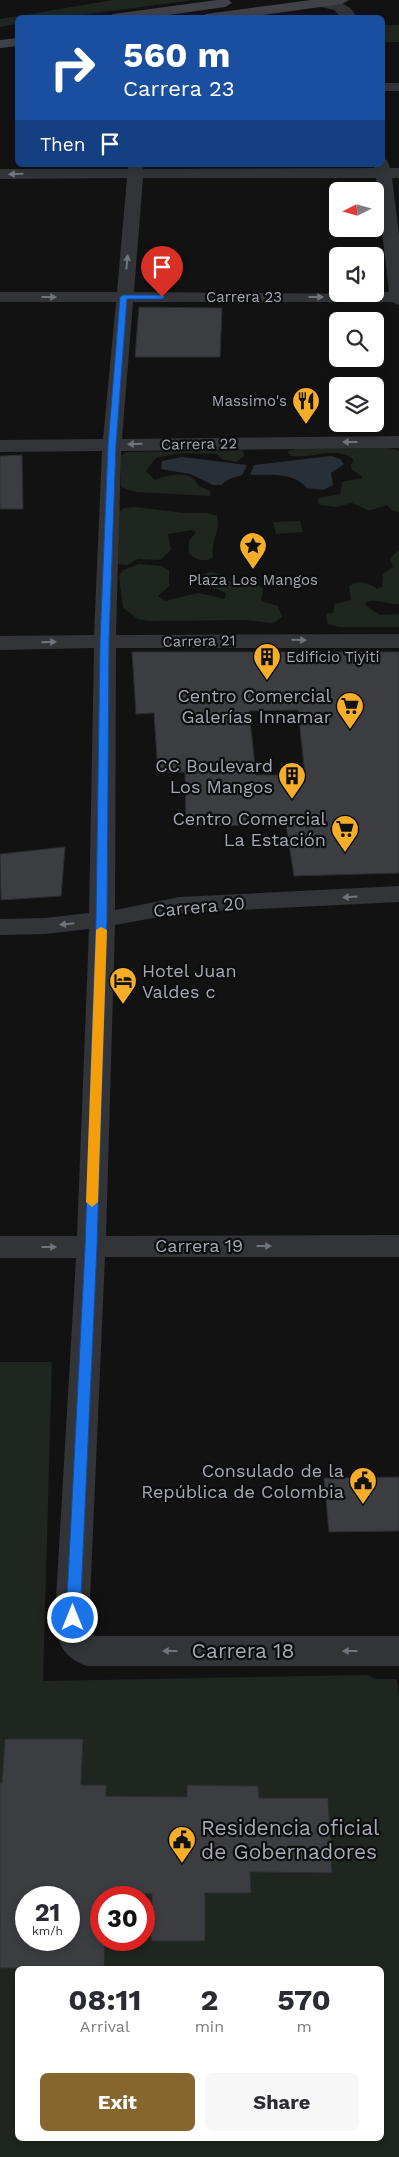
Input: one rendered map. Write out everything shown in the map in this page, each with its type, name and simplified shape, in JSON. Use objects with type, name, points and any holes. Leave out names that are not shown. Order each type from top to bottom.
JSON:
[{"type":"main road","points":[[136,15],[248,0]]},
{"type":"main road","points":[[229,15],[342,0]]},
{"type":"main road","points":[[0,32],[15,30]]},
{"type":"main road","points":[[0,44],[15,42]]},
{"type":"street","points":[[322,3],[339,7],[349,15]]},
{"type":"street","points":[[385,87],[399,87]]},
{"type":"street","points":[[91,1247],[102,920],[105,642],[112,445],[135,169]]},
{"type":"street","points":[[0,174],[135,169],[389,170],[399,298]]},
{"type":"street","name":"Carrera 23","points":[[0,297],[399,298]]},
{"type":"street","name":"Carrera 22","points":[[0,446],[399,442]]},
{"type":"street","name":"Carrera 21","points":[[0,643],[399,641]]},
{"type":"street","name":"Carrera 20","points":[[0,927],[45,926],[102,920],[180,905],[399,894]]},
{"type":"street","name":"Carrera 19","points":[[0,1247],[399,1246]]},
{"type":"street","name":"Carrera 18","points":[[91,1247],[73,1600],[74,1637],[87,1651],[399,1651]]},
{"type":"shaded area","points":[[113,0],[194,0],[81,15],[24,15]]},
{"type":"shaded area","points":[[15,16],[15,24],[0,27],[0,19]]},
{"type":"shaded area","points":[[385,25],[399,25],[399,42],[385,42]]},
{"type":"shaded area","points":[[389,448],[399,451],[399,512],[391,510],[387,505],[368,510],[352,503],[336,507],[320,505],[317,500],[319,498],[340,494],[342,482],[362,478],[362,476],[352,470],[351,465],[354,460],[340,453],[291,456],[287,452],[295,449]]},
{"type":"shaded area","points":[[243,451],[244,456],[236,462],[222,459],[217,454],[180,453],[156,458],[146,471],[155,480],[175,475],[187,475],[195,480],[199,486],[211,491],[210,496],[135,492],[121,487],[120,456],[127,452]]},
{"type":"shaded area","points":[[331,456],[340,459],[344,464],[331,473],[333,485],[323,490],[307,488],[295,479],[288,477],[250,475],[254,465]]},
{"type":"shaded area","points":[[182,457],[247,465],[242,475],[229,479],[221,485],[213,485],[190,474],[161,469],[162,461]]},
{"type":"shaded area","points":[[135,507],[184,513],[207,513],[217,516],[218,527],[212,552],[213,557],[207,560],[200,560],[189,553],[189,541],[196,532],[192,530],[168,534],[171,550],[160,560],[138,559],[127,565],[117,564],[117,513],[124,508]]},
{"type":"shaded area","points":[[300,521],[303,532],[276,534],[273,522]]},
{"type":"shaded area","points":[[399,550],[399,604],[370,601],[366,602],[365,605],[380,615],[399,614],[399,627],[339,627],[328,624],[327,614],[333,613],[335,604],[351,600],[349,586],[360,582],[377,589],[382,587],[383,574],[393,567],[390,558]]},
{"type":"shaded area","points":[[139,564],[161,566],[169,570],[169,586],[158,596],[165,601],[198,593],[225,599],[226,593],[202,583],[202,576],[211,572],[219,574],[233,583],[253,583],[260,586],[263,589],[261,601],[278,606],[282,617],[270,623],[246,620],[149,621],[138,619],[123,608],[119,576],[123,570]]},
{"type":"shaded area","points":[[0,1362],[52,1362],[43,1681],[367,1675],[377,1679],[397,1679],[399,1698],[399,2157],[0,2157]]},
{"type":"building","points":[[139,307],[222,308],[220,357],[135,357]]},
{"type":"building","points":[[22,455],[23,509],[0,509],[0,456]]},
{"type":"building","points":[[132,652],[399,652],[399,873],[294,876],[286,825],[186,826],[185,772],[158,773],[154,713],[136,714]],"holes":[[[298,710],[305,775],[256,775],[249,711]]]},
{"type":"building","points":[[65,847],[61,896],[1,900],[0,854]]},
{"type":"building","name":"Consulado de la República de Colombia","points":[[399,1477],[399,1531],[329,1532],[324,1478]]},
{"type":"building","name":"Residencia oficial de Gobernadores","points":[[5,1739],[83,1739],[81,1785],[106,1785],[106,1796],[187,1797],[187,1785],[258,1786],[259,1798],[328,1798],[332,1873],[250,1872],[251,1893],[205,1893],[205,1941],[155,1941],[155,1886],[90,1886],[90,1951],[105,1951],[104,1966],[15,1966],[15,1968],[0,1968],[0,1783],[2,1783]]},
{"type":"slow traffic","points":[[92,1202],[101,930]]},
{"type":"place","name":"Massimo's","points":[[306,425]]},
{"type":"place","name":"Plaza Los Mangos","points":[[253,570]]},
{"type":"place","name":"Edificio Tiyiti","points":[[267,681]]},
{"type":"place","name":"Centro Comercial Galerías Innamar","points":[[350,730]]},
{"type":"place","name":"CC Boulevard Los Mangos","points":[[292,800]]},
{"type":"place","name":"Centro Comercial La Estación","points":[[345,853]]},
{"type":"place","name":"Hotel Juan Valdes c","points":[[123,1005]]},
{"type":"place","name":"Consulado de la República de Colombia","points":[[363,1505]]},
{"type":"place","name":"Residencia oficial de Gobernadores","points":[[182,1864]]},
{"type":"route","points":[[73,1618],[91,1247],[102,920],[103,730],[112,445],[123,297],[162,297]]}]
